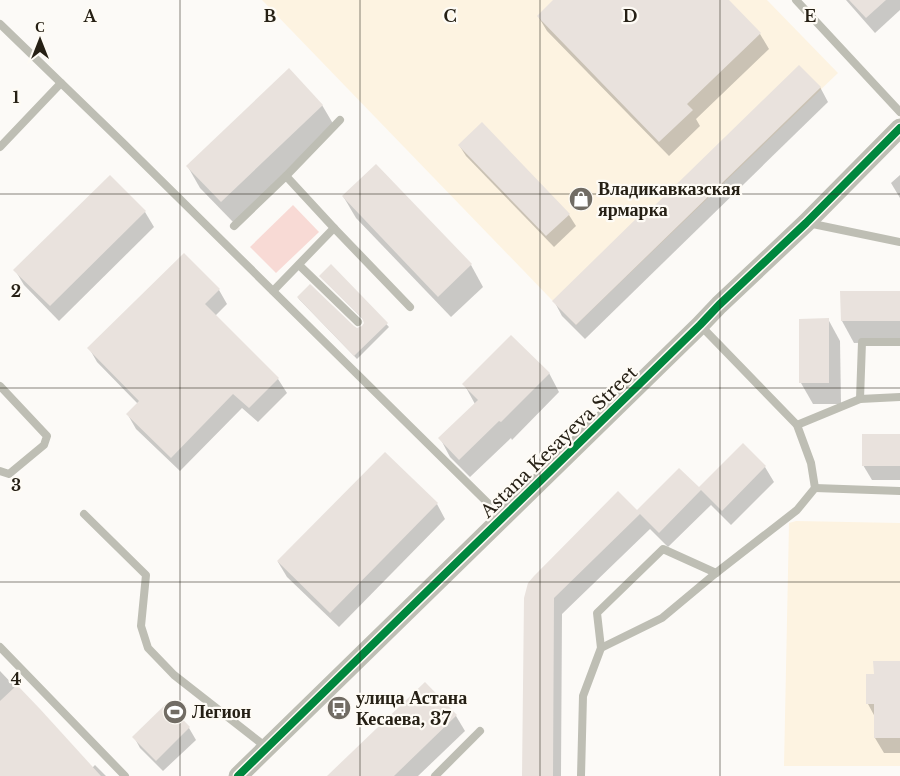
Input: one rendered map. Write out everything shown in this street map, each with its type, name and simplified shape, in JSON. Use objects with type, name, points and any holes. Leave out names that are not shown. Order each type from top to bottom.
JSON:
[{"type":"street","name":"Astana Kesayeva Street","points":[[238,776],[719,305],[806,223],[900,128]]},
{"type":"lane","points":[[796,0],[900,112]]},
{"type":"lane","points":[[0,24],[502,518]]},
{"type":"lane","points":[[0,147],[62,83]]},
{"type":"lane","points":[[234,226],[340,120]]},
{"type":"lane","points":[[286,176],[410,307]]},
{"type":"lane","points":[[806,223],[900,242]]},
{"type":"lane","points":[[273,291],[334,228]]},
{"type":"lane","points":[[298,265],[358,322]]},
{"type":"lane","points":[[601,648],[662,618],[797,510],[815,488],[811,463],[797,425],[700,325]]},
{"type":"lane","points":[[860,399],[862,342],[900,342]]},
{"type":"lane","points":[[0,386],[46,436],[44,445],[9,474],[0,471]]},
{"type":"lane","points":[[797,425],[860,399],[900,398]]},
{"type":"lane","points":[[815,488],[900,491]]},
{"type":"lane","points":[[84,514],[146,576],[141,626],[148,648],[174,675],[266,748]]},
{"type":"lane","points":[[581,776],[583,696],[601,648],[597,613],[663,549],[716,573]]},
{"type":"lane","points":[[0,648],[125,776]]},
{"type":"lane","points":[[435,776],[480,731]]},
{"type":"shaded area","name":"Владикавказская ярмарка","points":[[262,0],[767,0],[838,73],[576,325]]},
{"type":"shaded area","points":[[293,205],[319,232],[276,273],[250,247]]},
{"type":"shaded area","points":[[796,521],[900,523],[900,766],[784,766],[789,523]]},
{"type":"building","points":[[553,0],[729,0],[761,33],[687,104],[693,110],[659,142],[537,16]]},
{"type":"building","points":[[849,0],[886,0],[866,18]]},
{"type":"building","points":[[799,65],[821,87],[576,325],[552,301],[645,210],[648,212]]},
{"type":"building","points":[[289,68],[323,105],[221,202],[186,166]]},
{"type":"building","points":[[482,122],[570,214],[546,236],[458,145]]},
{"type":"building","points":[[376,164],[472,264],[438,297],[342,196]]},
{"type":"building","points":[[110,175],[146,211],[50,306],[13,270]]},
{"type":"building","points":[[184,253],[220,289],[205,304],[279,378],[249,408],[233,394],[171,458],[126,414],[139,401],[87,348]]},
{"type":"building","points":[[331,264],[388,323],[354,356],[297,297],[310,284],[354,326],[357,328],[362,326],[364,323],[362,318],[319,276]]},
{"type":"building","points":[[840,291],[900,291],[900,321],[841,321]]},
{"type":"building","points":[[829,318],[829,383],[799,383],[799,319]]},
{"type":"building","points":[[511,335],[550,373],[501,422],[499,421],[459,460],[438,438],[478,400],[462,384]]},
{"type":"building","points":[[862,434],[900,434],[900,466],[862,466]]},
{"type":"building","points":[[743,443],[766,466],[722,511],[701,490],[659,533],[640,514],[554,598],[553,776],[522,776],[524,598],[528,583],[618,491],[637,510],[679,468],[699,487]]},
{"type":"building","points":[[385,452],[438,503],[330,613],[277,561]]},
{"type":"building","points":[[873,661],[900,661],[900,738],[874,738],[874,704],[866,704],[866,674],[874,674]]},
{"type":"building","points":[[425,682],[457,715],[394,776],[327,776]]},
{"type":"building","points":[[17,685],[101,776],[0,776],[0,701]]},
{"type":"building","points":[[167,703],[190,727],[156,761],[132,737]]},
{"type":"cycle path","points":[[238,776],[719,305],[806,223],[900,128]]},
{"type":"place","name":"Владикавказская ярмарка","points":[[581,199]]},
{"type":"place","name":"улица Астана Кесаева, 37","points":[[339,708]]},
{"type":"place","name":"Легион","points":[[175,712]]}]
